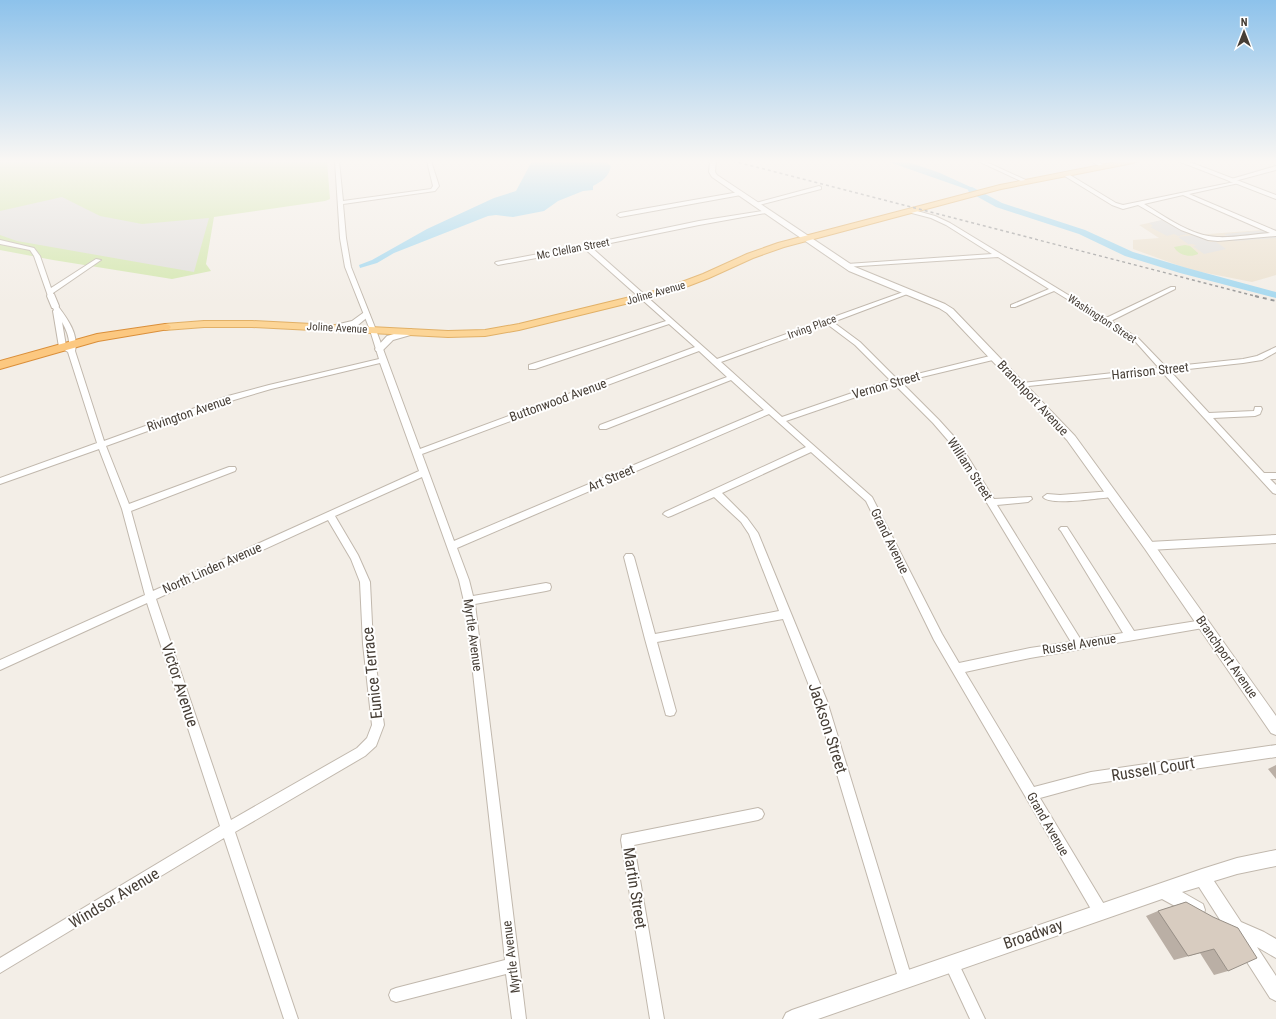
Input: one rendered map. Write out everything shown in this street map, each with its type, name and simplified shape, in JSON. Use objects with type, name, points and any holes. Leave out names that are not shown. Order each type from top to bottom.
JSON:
[{"type":"highway","points":[[0,365],[68,345],[124,331],[164,327]]},
{"type":"highway","points":[[0,356],[68,345]]},
{"type":"main road","name":"Joline Avenue","points":[[164,327],[230,323],[464,334],[504,330],[643,297],[690,283],[764,251],[923,209]]},
{"type":"street","name":"Myrtle Avenue","points":[[340,209],[343,238],[349,269],[366,316],[373,330],[452,546],[464,580],[469,601],[475,634],[476,657],[519,1019]]},
{"type":"street","points":[[620,215],[657,209]]},
{"type":"street","name":"Branchport Avenue","points":[[762,209],[847,266],[942,306],[950,311],[1071,438],[1149,546],[1276,728]]},
{"type":"street","points":[[1149,209],[1201,236],[1222,240],[1228,238],[1276,233]]},
{"type":"street","points":[[1218,209],[1276,233]]},
{"type":"street","name":"Mc Clellan Street","points":[[498,263],[587,247],[656,231],[766,211]]},
{"type":"street","name":"Washington Street","points":[[910,212],[941,220],[1136,339],[1276,491]]},
{"type":"street","name":"Victor Avenue","points":[[0,242],[32,249],[37,256],[100,444],[126,509],[150,596],[291,1019]]},
{"type":"street","name":"Grand Avenue","points":[[587,247],[861,492],[871,504],[931,625],[1100,911]]},
{"type":"street","points":[[847,266],[1000,255]]},
{"type":"street","points":[[50,294],[98,260]]},
{"type":"street","points":[[1106,320],[1173,288]]},
{"type":"street","points":[[1013,306],[1054,289]]},
{"type":"street","name":"Irving Place","points":[[715,362],[908,292]]},
{"type":"street","name":"Victor Avenue","points":[[55,306],[70,330],[68,345]]},
{"type":"street","points":[[334,328],[355,323],[366,316]]},
{"type":"street","name":"William Street","points":[[827,321],[852,339],[875,359],[955,443],[1078,644]]},
{"type":"street","points":[[532,367],[670,322]]},
{"type":"street","points":[[379,349],[390,338],[411,332]]},
{"type":"street","name":"Buttonwood Avenue","points":[[417,453],[700,348]]},
{"type":"street","name":"Harrison Street","points":[[1022,385],[1252,360],[1266,355],[1276,349]]},
{"type":"street","name":"Vernon Street","points":[[780,420],[865,390],[994,357]]},
{"type":"street","name":"Rivington Avenue","points":[[0,481],[100,444],[244,394],[383,360]]},
{"type":"street","points":[[603,427],[732,377]]},
{"type":"street","points":[[1207,416],[1255,413],[1258,409]]},
{"type":"street","name":"Art Street","points":[[452,546],[770,410]]},
{"type":"street","points":[[668,514],[812,448]]},
{"type":"street","points":[[126,509],[232,469]]},
{"type":"street","name":"North Linden Avenue","points":[[0,665],[424,472]]},
{"type":"street","points":[[1262,476],[1276,476]]},
{"type":"street","name":"Jackson Street","points":[[716,493],[750,529],[821,701],[905,980]]},
{"type":"street","points":[[1048,497],[1060,498],[1112,494]]},
{"type":"street","points":[[991,502],[1028,499]]},
{"type":"street","name":"Eunice Terrace","points":[[228,829],[361,752],[372,742],[376,734],[378,725],[368,644],[364,582],[352,553],[330,515]]},
{"type":"street","points":[[1064,528],[1130,636]]},
{"type":"street","points":[[1149,546],[1276,539]]},
{"type":"street","points":[[629,557],[670,711]]},
{"type":"street","points":[[469,601],[546,587]]},
{"type":"street","points":[[650,639],[786,614]]},
{"type":"street","name":"Russel Avenue","points":[[956,669],[1078,644],[1203,624]]},
{"type":"street","name":"Russell Court","points":[[1031,794],[1090,778],[1276,751]]},
{"type":"street","name":"Martin Street","points":[[657,1019],[627,840],[758,814]]},
{"type":"street","name":"Windsor Avenue","points":[[0,966],[228,829]]},
{"type":"street","name":"Broadway","points":[[799,1018],[1100,911],[1237,866],[1276,858]]},
{"type":"street","points":[[1202,877],[1276,992]]},
{"type":"street","points":[[1163,890],[1206,915],[1258,938],[1276,949]]},
{"type":"street","points":[[951,963],[978,1019]]},
{"type":"street","points":[[396,995],[512,965]]},
{"type":"shaded area","points":[[11,209],[85,209],[100,216],[142,224],[209,218],[194,272],[17,241],[0,235],[0,211]]},
{"type":"shaded area","points":[[1162,220],[1188,234],[1178,236],[1174,234],[1167,236],[1150,227],[1153,226],[1149,223]]},
{"type":"shaded area","points":[[1163,220],[1195,235],[1276,229],[1276,275],[1252,282],[1191,270],[1133,249],[1133,240],[1159,238],[1139,225]]},
{"type":"shaded area","points":[[1276,229],[1276,238],[1235,241],[1224,234]]},
{"type":"shaded area","points":[[1195,235],[1210,242],[1216,242],[1226,249],[1204,254],[1193,246],[1196,246],[1193,244],[1188,244],[1178,237]]},
{"type":"green space","points":[[0,209],[273,209],[214,217],[206,264],[211,271],[172,279],[0,250]]},
{"type":"green space","points":[[1185,245],[1190,246],[1198,254],[1191,256],[1184,255],[1178,252],[1174,247]]},
{"type":"water","points":[[471,209],[547,209],[544,211],[513,217],[496,215],[488,216],[394,253],[377,263],[360,268],[359,265],[372,260],[427,229]]},
{"type":"building","points":[[1186,902],[1213,917],[1238,928],[1257,958],[1228,971],[1214,949],[1188,956],[1158,911]]},
{"type":"waterway","points":[[1008,209],[1082,232],[1117,249],[1147,260],[1276,295]]},
{"type":"railway","points":[[917,209],[1257,296]]},
{"type":"railway","points":[[1257,296],[1276,301]]}]
